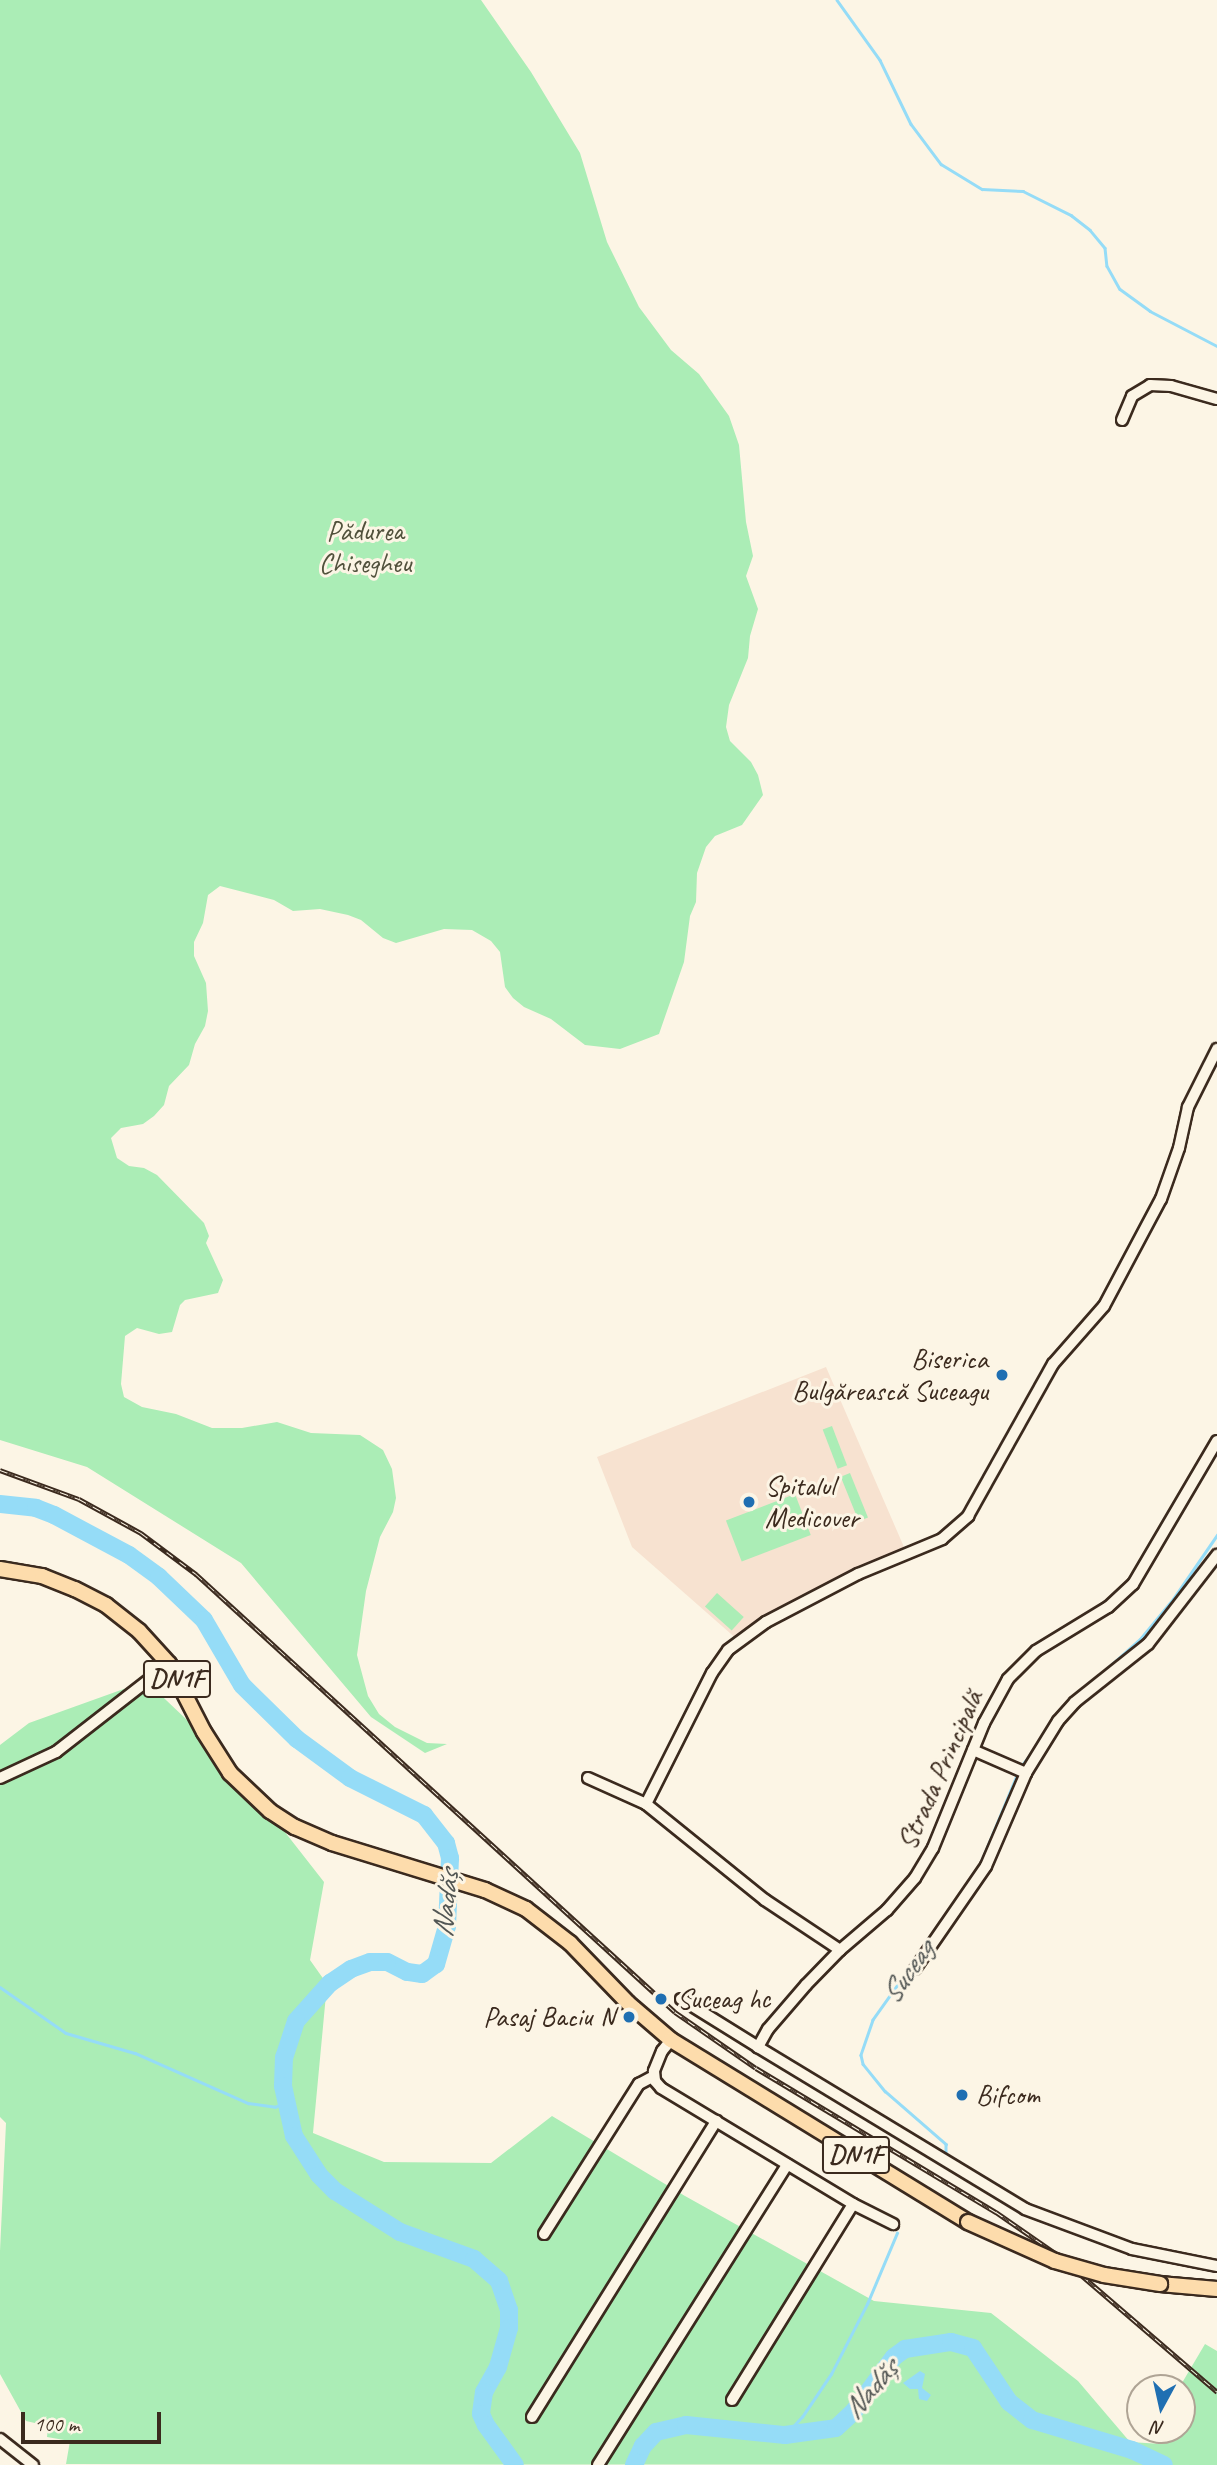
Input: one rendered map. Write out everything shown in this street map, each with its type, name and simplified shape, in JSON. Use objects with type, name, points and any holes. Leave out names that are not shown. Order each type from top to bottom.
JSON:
[{"type":"main road","name":"DN1F","points":[[0,1569],[52,1579],[90,1596],[131,1624],[169,1664],[219,1757],[243,1788],[270,1811],[295,1827],[332,1843],[485,1890],[519,1906],[548,1924],[628,2003],[671,2040],[968,2222],[1015,2246],[1063,2264],[1104,2275],[1217,2289]]},
{"type":"street","points":[[1122,420],[1132,396],[1150,385],[1171,386],[1217,400]]},
{"type":"street","points":[[646,1804],[712,1673],[735,1644],[766,1622],[858,1574],[942,1539],[968,1516],[1053,1364],[1104,1306],[1161,1199],[1179,1148],[1188,1107],[1216,1055]]},
{"type":"street","name":"Strada Principală","points":[[758,2047],[768,2029],[840,1950],[905,1891],[925,1864],[997,1697],[1020,1665],[1053,1639],[1108,1607],[1133,1584],[1217,1441]]},
{"type":"street","points":[[915,1969],[986,1866],[1021,1771],[1075,1702],[1148,1644],[1217,1555]]},
{"type":"street","points":[[0,1778],[56,1752],[169,1664]]},
{"type":"street","points":[[973,1750],[1021,1771]]},
{"type":"street","points":[[587,1778],[646,1804],[765,1899],[840,1950]]},
{"type":"street","points":[[681,1999],[1010,2201],[1057,2222],[1132,2249],[1217,2266]]},
{"type":"street","points":[[671,2040],[657,2060],[654,2076],[661,2088],[853,2204],[893,2224]]},
{"type":"street","points":[[544,2234],[639,2084],[654,2076]]},
{"type":"street","points":[[532,2417],[716,2121]]},
{"type":"street","points":[[598,2465],[787,2165]]},
{"type":"street","points":[[732,2400],[853,2204]]},
{"type":"street","points":[[0,2439],[33,2465]]},
{"type":"shaded area","name":"Spitalul Medicover","points":[[826,1367],[907,1554],[877,1565],[739,1641],[632,1547],[597,1457]]},
{"type":"green space","name":"Pădurea Chisegheu","points":[[0,0],[481,0],[531,72],[580,153],[607,242],[639,307],[671,350],[699,374],[729,416],[739,445],[746,522],[753,556],[746,576],[758,609],[750,636],[748,658],[729,705],[726,727],[730,741],[751,762],[758,775],[763,795],[742,825],[715,836],[706,847],[697,873],[696,902],[690,916],[684,962],[659,1034],[620,1049],[585,1045],[551,1019],[524,1007],[513,998],[505,987],[500,952],[491,941],[472,930],[444,929],[396,943],[383,938],[361,920],[348,915],[320,909],[293,911],[274,900],[220,886],[208,895],[203,923],[194,942],[194,956],[206,983],[208,1011],[205,1026],[195,1044],[189,1065],[169,1086],[164,1105],[154,1116],[143,1124],[121,1128],[111,1138],[117,1158],[129,1166],[144,1168],[157,1175],[204,1223],[209,1236],[206,1243],[223,1280],[218,1293],[185,1300],[180,1305],[172,1332],[159,1334],[137,1328],[125,1336],[121,1384],[124,1397],[142,1407],[176,1414],[212,1428],[242,1428],[277,1422],[311,1433],[360,1435],[383,1450],[392,1469],[396,1498],[393,1512],[380,1537],[366,1591],[357,1655],[368,1696],[379,1714],[395,1727],[427,1743],[447,1744],[425,1753],[371,1717],[241,1563],[87,1467],[0,1440]]},
{"type":"green space","points":[[832,1426],[847,1465],[838,1469],[823,1430]]},
{"type":"green space","points":[[850,1473],[868,1518],[859,1521],[841,1477]]},
{"type":"green space","points":[[795,1494],[811,1535],[742,1562],[726,1521]]},
{"type":"green space","points":[[717,1593],[744,1617],[732,1630],[705,1606]]},
{"type":"green space","points":[[146,1681],[227,1758],[324,1882],[310,1960],[327,1984],[313,2133],[384,2162],[491,2163],[552,2116],[685,2196],[874,2301],[991,2313],[1078,2381],[1126,2437],[1126,2444],[1196,2444],[1196,2374],[1187,2374],[1205,2344],[1217,2351],[1217,2465],[66,2464],[70,2441],[47,2437],[48,2426],[26,2421],[0,2374],[0,2251],[6,2123],[0,2117],[0,1745],[29,1723]]},
{"type":"water","points":[[920,2371],[925,2374],[922,2388],[931,2395],[927,2401],[919,2399],[918,2389],[910,2389],[903,2383]]},
{"type":"waterway","points":[[837,0],[880,60],[911,124],[941,164],[982,189],[1023,191],[1071,215],[1090,230],[1105,248],[1107,266],[1120,289],[1150,311],[1217,346]]},
{"type":"waterway","name":"Nadăș","points":[[0,1504],[36,1508],[54,1515],[129,1555],[159,1577],[204,1620],[242,1685],[297,1739],[350,1778],[424,1815],[446,1843],[450,1858],[447,1926],[436,1964],[422,1974],[407,1972],[387,1962],[370,1962],[351,1969],[330,1983],[296,2021],[284,2057],[283,2086],[294,2136],[319,2175],[335,2191],[400,2232],[474,2259],[499,2281],[509,2310],[509,2328],[498,2367],[484,2392],[481,2414],[515,2465]]},
{"type":"waterway","name":"Suceag","points":[[1083,1690],[1140,1639],[1173,1599],[1217,1535]]},
{"type":"waterway","name":"Suceag","points":[[1021,1766],[1039,1744]]},
{"type":"waterway","name":"Suceag","points":[[978,1869],[1018,1772]]},
{"type":"waterway","name":"Suceag","points":[[917,1958],[873,2020],[861,2055],[863,2064],[885,2091],[946,2144],[946,2152]]},
{"type":"waterway","points":[[0,1987],[66,2033],[135,2053],[248,2103],[275,2107],[286,2102]]},
{"type":"waterway","name":"Suceag","points":[[785,2435],[802,2417],[831,2374],[867,2304],[897,2233]]},
{"type":"waterway","name":"Nadăș","points":[[634,2465],[643,2446],[656,2432],[686,2425],[785,2435],[836,2428],[854,2411],[894,2357],[905,2349],[951,2342],[973,2348],[1009,2402],[1032,2420],[1132,2450],[1164,2465]]},
{"type":"railway","points":[[0,1470],[79,1499],[141,1533],[196,1574],[675,2012],[756,2068],[996,2212],[1058,2255],[1217,2392]]},
{"type":"place","name":"Biserica Bulgărească Suceagu","points":[[1002,1375]]},
{"type":"place","name":"Spitalul Medicover","points":[[749,1502]]},
{"type":"place","name":"Suceag hc","points":[[661,1999]]},
{"type":"place","name":"Pasaj Baciu N","points":[[629,2017]]},
{"type":"place","name":"Bifcom","points":[[962,2095]]}]
